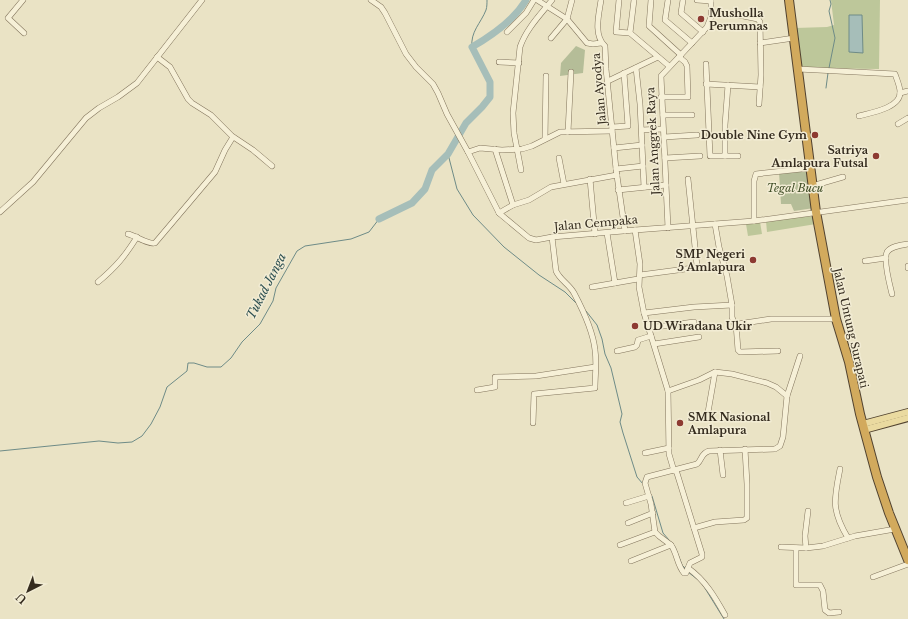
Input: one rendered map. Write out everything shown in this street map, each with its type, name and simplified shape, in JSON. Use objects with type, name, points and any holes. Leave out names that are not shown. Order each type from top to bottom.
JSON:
[{"type":"highway","name":"Jalan Untung Surapati","points":[[790,0],[812,186],[836,319],[849,362],[863,427],[877,477],[895,529],[908,560]]},
{"type":"main road","points":[[863,427],[908,412]]},
{"type":"main road","points":[[863,427],[908,418]]},
{"type":"street","points":[[23,0],[8,18],[24,33]]},
{"type":"street","points":[[0,212],[33,182],[86,118],[138,83],[202,0]]},
{"type":"street","name":"Jalan Cempaka","points":[[371,0],[385,13],[406,54],[416,67],[433,84],[438,92],[447,114],[499,213],[529,238],[536,240],[552,237],[754,221],[908,200]]},
{"type":"street","points":[[508,32],[536,0],[567,19],[587,43],[601,43]]},
{"type":"street","points":[[521,170],[514,133],[513,114],[520,47],[552,0]]},
{"type":"street","points":[[551,38],[567,19],[572,0]]},
{"type":"street","name":"Jalan Ayodya","points":[[601,0],[598,29],[601,43],[605,46],[616,172],[625,231]]},
{"type":"street","points":[[619,0],[616,32],[630,33],[669,66]]},
{"type":"street","points":[[630,33],[634,0]]},
{"type":"street","points":[[651,0],[649,26],[680,56],[687,66],[688,97],[661,97]]},
{"type":"street","points":[[668,0],[665,20],[692,43]]},
{"type":"street","points":[[683,0],[681,13],[703,32]]},
{"type":"street","points":[[697,0],[711,0]]},
{"type":"street","name":"Jalan Anggrek Raya","points":[[668,228],[661,76],[703,32],[710,22],[711,0]]},
{"type":"street","points":[[733,14],[759,20],[761,75],[759,104]]},
{"type":"street","points":[[760,43],[794,38]]},
{"type":"street","points":[[157,57],[170,67],[188,99],[192,103],[211,116],[234,137],[272,166]]},
{"type":"street","points":[[608,81],[658,57]]},
{"type":"street","points":[[499,62],[519,63]]},
{"type":"street","points":[[706,64],[710,156],[738,156]]},
{"type":"street","points":[[636,68],[642,130],[644,187]]},
{"type":"street","points":[[798,69],[895,74],[900,92],[897,101],[890,106],[858,116]]},
{"type":"street","points":[[568,132],[571,72]]},
{"type":"street","points":[[612,129],[628,126],[624,73]]},
{"type":"street","points":[[545,139],[546,76]]},
{"type":"street","points":[[706,84],[760,87]]},
{"type":"street","points":[[725,156],[725,125],[728,85]]},
{"type":"street","points":[[900,92],[908,91]]},
{"type":"street","points":[[662,116],[692,115]]},
{"type":"street","points":[[898,124],[908,118]]},
{"type":"street","points":[[642,130],[663,128]]},
{"type":"street","name":"Jalan Ayodya","points":[[468,152],[480,148],[517,150],[532,146],[560,132],[612,129]]},
{"type":"street","points":[[664,137],[697,135]]},
{"type":"street","points":[[128,234],[150,244],[155,243],[215,172],[225,150],[234,137]]},
{"type":"street","points":[[614,148],[642,145]]},
{"type":"street","points":[[495,150],[513,205]]},
{"type":"street","points":[[665,158],[700,156]]},
{"type":"street","points":[[559,158],[564,184]]},
{"type":"street","points":[[499,213],[513,205],[528,200],[551,187],[643,166]]},
{"type":"street","points":[[754,221],[754,181],[756,174],[811,168]]},
{"type":"street","points":[[812,186],[843,177]]},
{"type":"street","points":[[590,179],[595,234]]},
{"type":"street","points":[[592,286],[615,283],[695,267],[697,264],[688,179]]},
{"type":"street","points":[[618,190],[666,185]]},
{"type":"street","points":[[715,224],[719,247],[727,276],[732,305],[732,317],[736,324],[738,350],[740,352],[778,351]]},
{"type":"street","points":[[635,230],[640,264],[639,277],[644,312],[668,391],[670,456],[675,470],[703,556],[690,563],[684,573],[681,570],[671,545],[656,532],[653,513],[645,485],[646,478],[650,476],[675,470],[699,462],[705,452],[720,450],[775,449],[780,446],[783,437],[787,396],[800,356]]},
{"type":"street","points":[[606,233],[615,283]]},
{"type":"street","points":[[98,282],[126,255],[137,237]]},
{"type":"street","points":[[533,423],[534,394],[595,388],[595,349],[590,331],[572,290],[560,278],[556,271],[552,237]]},
{"type":"street","points":[[892,294],[886,258],[888,252],[894,247],[908,244]]},
{"type":"street","points":[[865,261],[886,258]]},
{"type":"street","points":[[644,312],[732,305]]},
{"type":"street","points":[[736,324],[771,319],[836,319]]},
{"type":"street","points":[[648,328],[694,322]]},
{"type":"street","points":[[618,351],[635,347],[639,339],[651,336]]},
{"type":"street","points":[[654,344],[699,337]]},
{"type":"street","points":[[477,390],[495,388],[495,377],[536,376],[595,367]]},
{"type":"street","points":[[668,391],[699,380],[714,372],[732,374],[766,383],[776,387],[787,396]]},
{"type":"street","points":[[707,418],[714,372]]},
{"type":"street","points":[[645,453],[669,448]]},
{"type":"street","points":[[694,528],[715,522],[744,520],[747,518],[745,449]]},
{"type":"street","points":[[720,450],[723,475]]},
{"type":"street","points":[[840,469],[835,508],[841,526],[848,538]]},
{"type":"street","points":[[626,503],[649,496]]},
{"type":"street","points":[[806,548],[805,536],[808,511]]},
{"type":"street","points":[[628,523],[653,513]]},
{"type":"street","points":[[781,547],[806,548],[823,546],[848,538],[895,529]]},
{"type":"street","points":[[620,545],[656,532]]},
{"type":"street","points":[[631,561],[671,545]]},
{"type":"street","points":[[796,548],[796,585],[820,585],[823,591],[825,610],[829,613],[839,612]]},
{"type":"street","points":[[874,577],[908,564]]},
{"type":"street","points":[[687,570],[700,577],[725,615]]},
{"type":"green space","points":[[831,0],[880,0],[879,69],[800,68],[795,28],[827,27],[834,25]]},
{"type":"green space","points":[[576,46],[585,50],[583,73],[560,76],[561,63]]},
{"type":"green space","name":"Tegal Bucu","points":[[808,171],[814,208],[794,211],[791,204],[781,204],[779,172]]},
{"type":"green space","points":[[805,216],[815,217],[816,224],[767,232],[766,221]]},
{"type":"green space","points":[[760,222],[762,234],[748,236],[746,224]]},
{"type":"water","points":[[849,15],[862,15],[863,53],[849,52]]},
{"type":"waterway","points":[[472,47],[473,37],[476,28],[486,10],[487,0]]},
{"type":"waterway","name":"Tukad Janga","points":[[379,219],[412,203],[425,189],[432,170],[448,154],[466,123],[490,97],[490,82],[472,47],[487,38],[516,14],[526,0]]},
{"type":"waterway","points":[[829,68],[835,38],[829,11],[831,4],[830,0]]},
{"type":"waterway","points":[[826,88],[828,73]]},
{"type":"waterway","points":[[448,154],[457,189],[473,215],[504,247],[539,275],[565,292],[576,303]]},
{"type":"waterway","name":"Tukad Janga","points":[[0,451],[99,441],[118,443],[132,442],[142,436],[151,424],[160,407],[167,387],[187,371],[188,363],[194,363],[207,367],[221,367],[231,358],[242,342],[260,324],[273,301],[276,288],[297,251],[305,246],[351,239],[369,232],[379,219]]},
{"type":"waterway","points":[[586,311],[597,325],[602,339],[605,354],[611,368],[622,414],[620,422],[623,433],[637,477],[643,484]]},
{"type":"waterway","points":[[652,496],[663,533],[675,547],[682,565],[685,568]]},
{"type":"waterway","points":[[688,572],[697,579]]},
{"type":"waterway","points":[[703,585],[724,619]]},
{"type":"place","name":"Musholla Perumnas","points":[[701,19]]},
{"type":"place","name":"Double Nine Gym","points":[[815,135]]},
{"type":"place","name":"Satriya Amlapura Futsal","points":[[876,156]]},
{"type":"place","name":"SMP Negeri 5 Amlapura","points":[[753,260]]},
{"type":"place","name":"UD Wiradana Ukir","points":[[635,326]]},
{"type":"place","name":"SMK Nasional Amlapura","points":[[680,423]]}]
